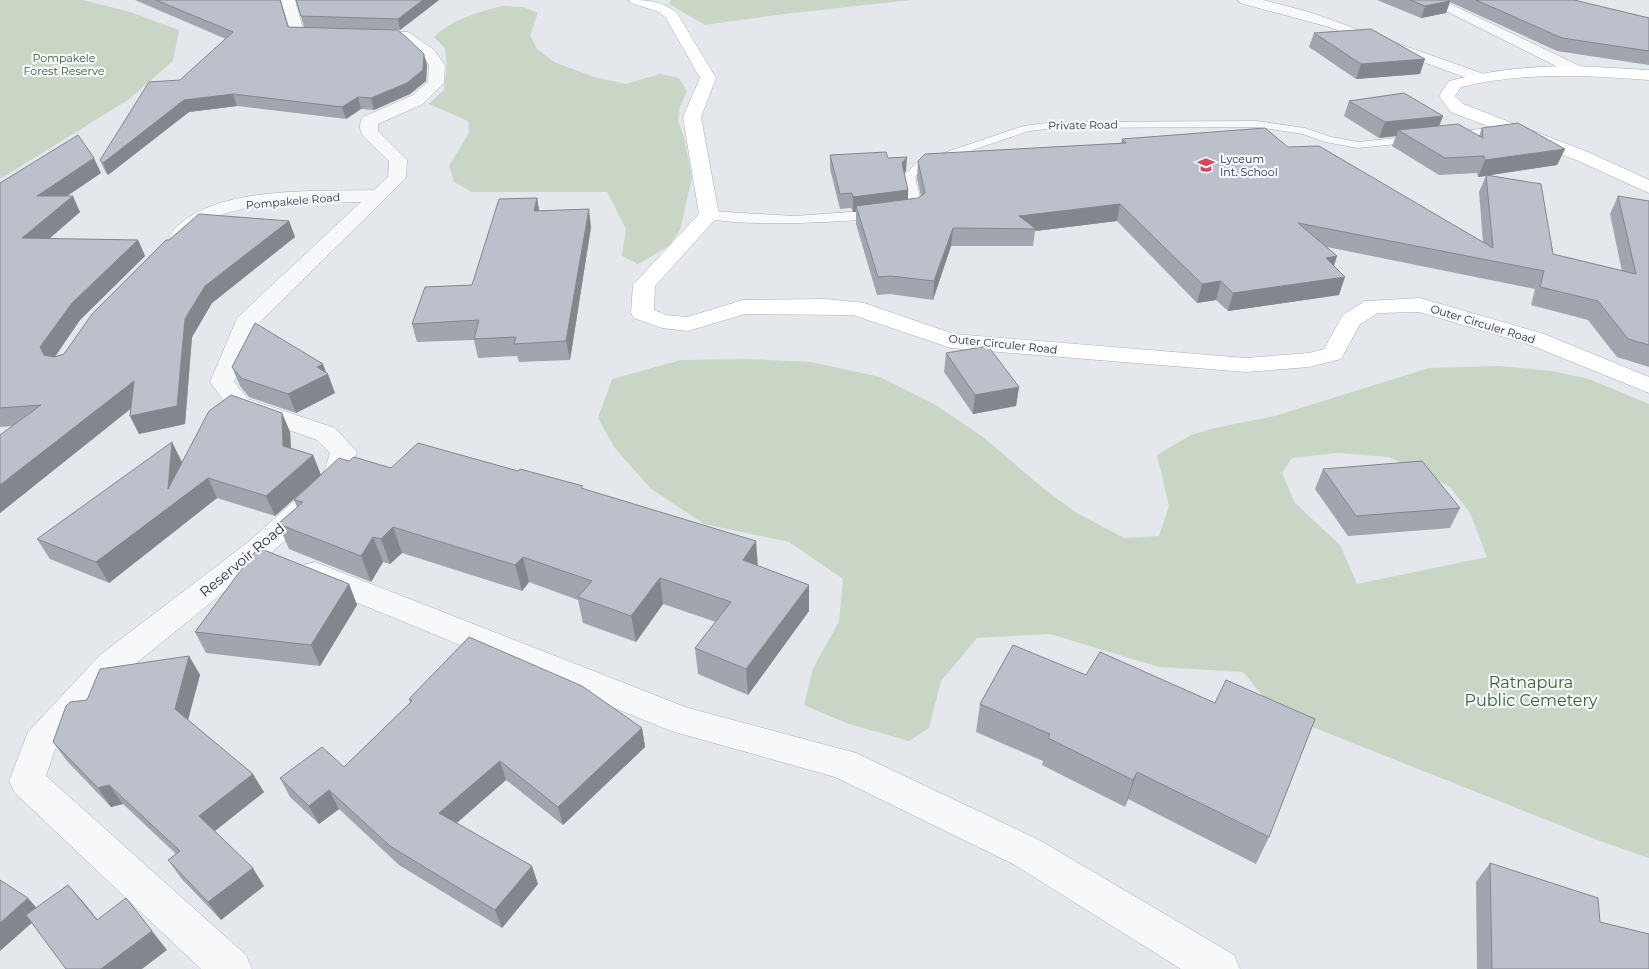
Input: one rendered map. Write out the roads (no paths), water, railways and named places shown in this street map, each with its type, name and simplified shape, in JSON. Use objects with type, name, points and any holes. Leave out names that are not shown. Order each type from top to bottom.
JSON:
[{"type":"street","name":"Reservoir Road","points":[[231,969],[27,781],[40,742],[112,664],[257,550],[335,479],[344,452],[326,434],[239,404],[222,382],[245,323],[397,178],[398,160],[369,132],[370,121],[417,100],[436,84],[437,65],[428,52],[403,35],[297,33],[288,0]]},
{"type":"street","points":[[636,0],[664,9],[672,16],[708,78],[692,117],[708,215]]},
{"type":"street","points":[[1245,0],[1282,7],[1352,30],[1478,77]]},
{"type":"street","points":[[1431,0],[1574,69]]},
{"type":"street","points":[[1649,75],[1574,69],[1478,77],[1455,84],[1447,96],[1457,108],[1582,156],[1649,187]]},
{"type":"street","name":"Pompakele Road","points":[[163,252],[190,225],[222,208],[271,201],[380,195]]},
{"type":"street","name":"Outer Circuler Road","points":[[708,215],[644,285],[642,313],[662,321],[688,324],[743,307],[826,306],[856,308],[951,341],[1246,365],[1308,360],[1333,354],[1351,320],[1374,306],[1420,305],[1536,339],[1649,386]]},
{"type":"street","points":[[257,550],[684,721],[844,764],[1028,853],[1219,969]]},
{"type":"lane","name":"Private Road","points":[[708,215],[761,219],[839,220],[917,209],[909,177],[921,164],[1027,128],[1055,125],[1257,124],[1305,131],[1329,140],[1358,145],[1424,138]]},
{"type":"lane","points":[[1442,136],[1508,129]]},
{"type":"place","name":"Lyceum Int. School","points":[[1206,165]]},
{"type":"park label","name":"Pompakele Forest Reserve","points":[[64,64]]},
{"type":"park label","name":"Ratnapura Public Cemetery","points":[[1531,691]]}]
